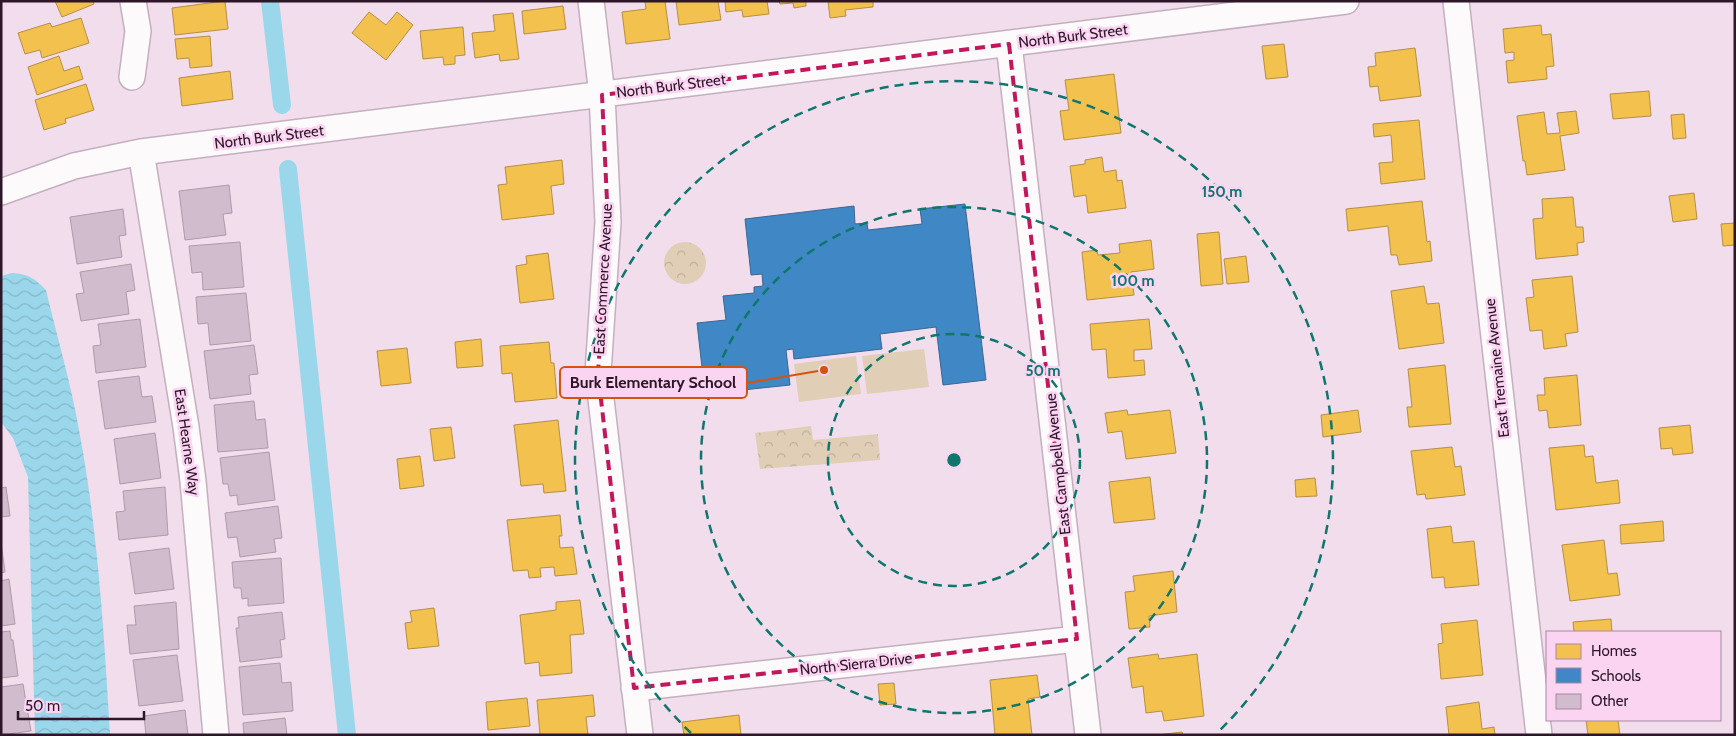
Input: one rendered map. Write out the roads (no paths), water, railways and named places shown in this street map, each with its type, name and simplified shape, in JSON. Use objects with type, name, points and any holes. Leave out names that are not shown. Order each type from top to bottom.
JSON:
[{"type":"street","points":[[132,77],[138,31],[133,1]]},
{"type":"street","name":"East Commerce Avenue","points":[[591,1],[602,95],[608,222],[598,373],[640,735]]},
{"type":"street","name":"North Burk Street","points":[[1,192],[74,166],[141,152],[1009,44],[1300,4],[1346,1]]},
{"type":"street","name":"East Tremaine Avenue","points":[[1456,1],[1539,735]]},
{"type":"street","name":"East Campbell Avenue","points":[[1009,44],[1088,735]]},
{"type":"street","name":"East Hearne Way","points":[[141,152],[186,427],[193,481],[216,735]]},
{"type":"street","name":"North Sierra Drive","points":[[634,688],[1077,640]]},
{"type":"water","points":[[12,273],[31,277],[46,290],[76,412],[96,544],[110,735],[35,735],[28,477],[13,438],[1,422],[1,276]]},
{"type":"waterway","points":[[270,1],[282,105]]},
{"type":"waterway","points":[[288,169],[347,735]]},
{"type":"place","name":"Burk Elementary School","points":[[824,370]]}]
